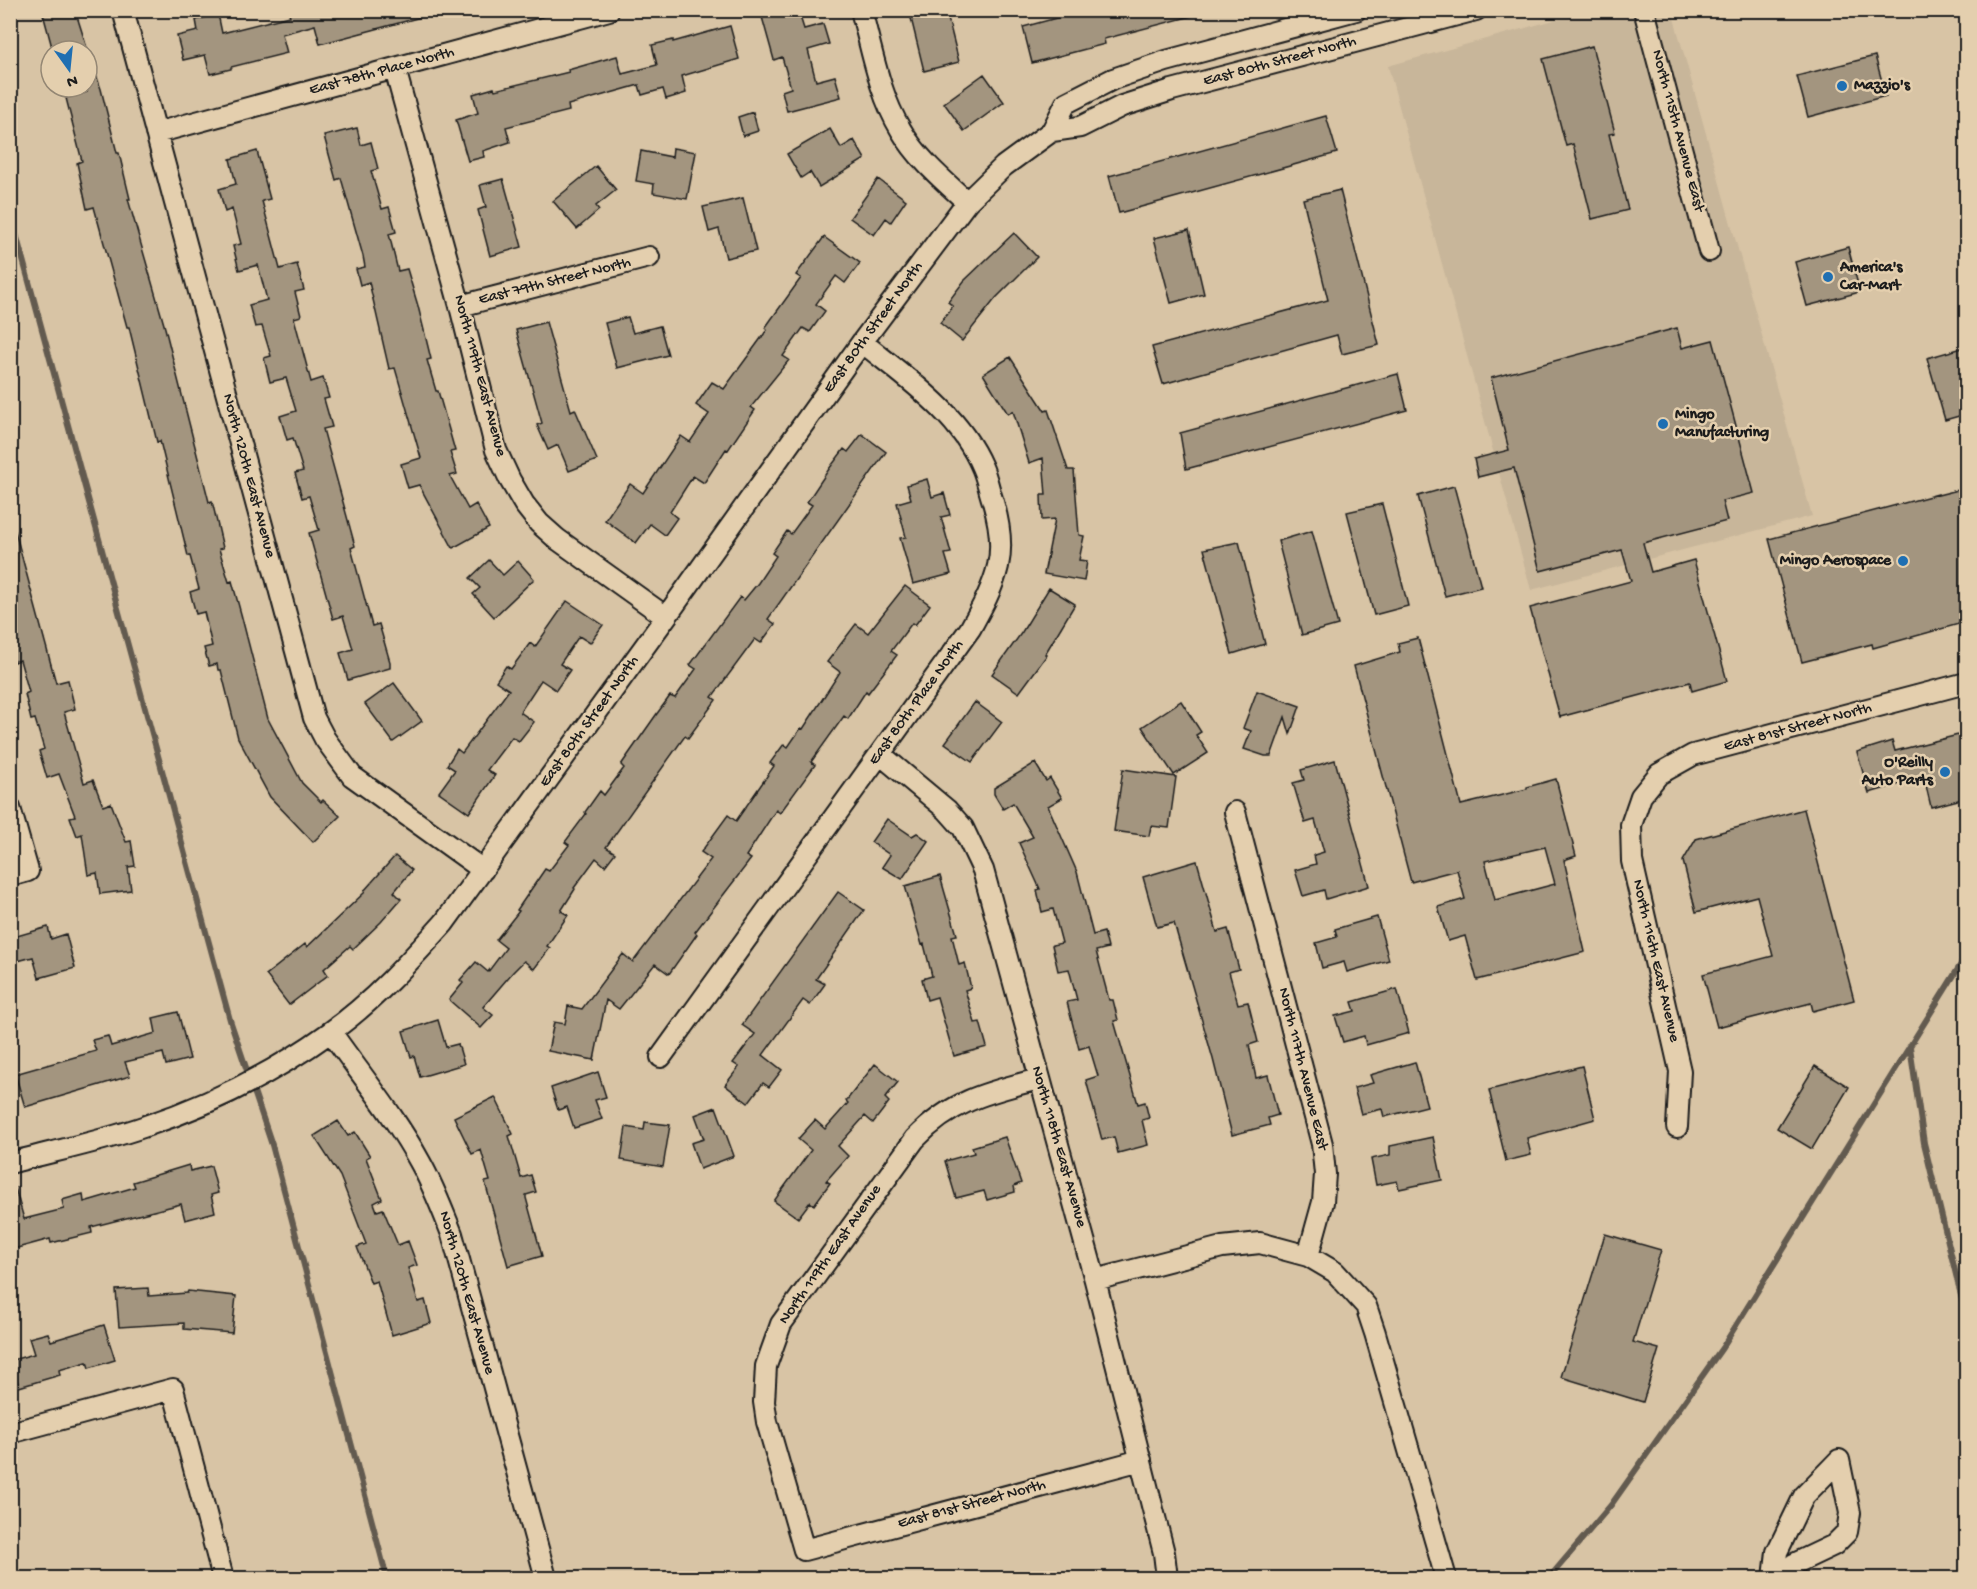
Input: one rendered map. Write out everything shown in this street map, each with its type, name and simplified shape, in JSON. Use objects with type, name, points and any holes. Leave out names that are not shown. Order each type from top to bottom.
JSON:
[{"type":"street","name":"North 120th East Avenue","points":[[123,10],[314,718],[325,739],[352,776],[483,870]]},
{"type":"street","name":"East 78th Place North","points":[[156,133],[609,10]]},
{"type":"street","points":[[861,10],[882,85],[901,132],[939,176],[967,202]]},
{"type":"street","name":"East 80th Street North","points":[[10,1163],[142,1128],[225,1095],[271,1072],[331,1032],[368,1002],[405,966],[444,923],[483,870],[862,342],[967,202],[1004,166],[1052,130],[1066,103],[1113,79],[1166,61],[1356,10]]},
{"type":"street","name":"East 80th Street North","points":[[1052,130],[1080,128],[1122,106],[1172,90],[1476,10]]},
{"type":"street","name":"North 115th Avenue East","points":[[1644,10],[1709,251]]},
{"type":"street","name":"North 119th East Avenue","points":[[395,69],[460,306],[496,450],[510,480],[524,504],[557,540],[666,617]]},
{"type":"street","name":"East 79th Street North","points":[[460,306],[650,258]]},
{"type":"street","name":"East 80th Place North","points":[[661,1057],[970,628],[991,587],[999,564],[1001,540],[997,516],[983,468],[959,427],[938,405],[862,342]]},
{"type":"street","name":"East 81st Street North","points":[[1641,796],[1659,774],[1694,755],[1966,683]]},
{"type":"street","name":"North 118th East Avenue","points":[[880,754],[947,810],[963,828],[974,848],[991,894],[1095,1280],[1164,1553],[1167,1578]]},
{"type":"street","name":"North 116th East Avenue","points":[[1641,796],[1631,825],[1632,861],[1680,1071],[1677,1127]]},
{"type":"street","points":[[10,808],[19,873]]},
{"type":"street","name":"North 117th Avenue East","points":[[1235,812],[1322,1144],[1325,1174],[1323,1202],[1308,1256]]},
{"type":"street","name":"North 120th East Avenue","points":[[331,1032],[393,1120],[419,1160],[436,1192],[452,1234],[546,1578]]},
{"type":"street","name":"North 119th East Avenue","points":[[804,1550],[767,1422],[764,1402],[766,1366],[772,1343],[781,1324],[915,1139],[929,1124],[968,1100],[991,1091],[1039,1079]]},
{"type":"street","points":[[1095,1280],[1222,1247],[1260,1243],[1282,1247],[1308,1256],[1335,1272],[1366,1306],[1446,1578]]},
{"type":"street","points":[[10,1433],[173,1389],[223,1578]]},
{"type":"street","name":"East 81st Street North","points":[[804,1550],[1141,1460]]},
{"type":"street","points":[[1774,1578],[1777,1552],[1804,1496],[1839,1461],[1850,1513],[1847,1532],[1834,1545],[1794,1564],[1779,1578]]},
{"type":"shaded area","name":"Mingo Manufacturing","points":[[1587,11],[1672,11],[1812,516],[1531,590],[1388,66]]},
{"type":"building","points":[[42,10],[75,10],[84,39],[50,39]]},
{"type":"building","points":[[288,10],[424,10],[425,16],[320,44],[315,25],[282,34],[287,53],[210,74],[205,55],[183,60],[177,36],[198,31],[196,20],[218,14],[222,33],[290,16]]},
{"type":"building","points":[[784,10],[798,10],[804,29],[823,24],[829,44],[808,50],[816,81],[835,76],[841,97],[787,111],[782,91],[791,88],[782,57],[774,60],[762,17]]},
{"type":"building","points":[[909,10],[946,10],[959,62],[924,71]]},
{"type":"building","points":[[1086,10],[1192,10],[1192,16],[1104,39],[1105,44],[1032,63],[1023,27]]},
{"type":"building","points":[[730,26],[739,59],[682,76],[686,93],[666,99],[663,89],[642,95],[639,85],[568,105],[569,111],[506,127],[510,142],[483,151],[484,157],[468,161],[456,120],[478,113],[473,94],[569,72],[568,70],[617,56],[622,74],[657,65],[652,45],[673,40],[673,42]]},
{"type":"building","points":[[1592,46],[1615,133],[1609,134],[1628,210],[1592,219],[1573,144],[1566,146],[1543,59]]},
{"type":"building","name":"Mazzio's","points":[[1875,56],[1886,96],[1808,117],[1797,76]]},
{"type":"building","points":[[984,74],[1004,102],[964,131],[944,103]]},
{"type":"building","points":[[99,83],[209,502],[212,501],[223,548],[219,549],[229,582],[232,581],[268,719],[302,783],[321,802],[323,800],[340,816],[313,842],[270,797],[238,738],[221,670],[218,670],[217,664],[209,666],[204,648],[212,646],[204,612],[196,614],[190,592],[199,589],[190,556],[188,556],[160,441],[157,442],[129,327],[127,327],[94,207],[87,209],[77,163],[82,161],[66,99],[99,99]]},
{"type":"building","points":[[753,112],[758,131],[743,136],[738,117]]},
{"type":"building","points":[[1326,116],[1337,153],[1119,213],[1109,176]]},
{"type":"building","points":[[357,128],[361,145],[371,142],[378,169],[371,171],[382,209],[389,207],[396,232],[389,234],[398,271],[407,269],[418,306],[431,359],[427,360],[455,451],[450,452],[457,474],[450,476],[468,509],[476,504],[489,528],[453,548],[419,485],[408,488],[401,464],[421,458],[395,368],[389,369],[369,282],[360,285],[356,269],[365,267],[363,256],[341,178],[336,180],[324,136]]},
{"type":"building","points":[[830,129],[841,148],[854,140],[865,159],[819,187],[810,172],[801,178],[787,154]]},
{"type":"building","points":[[673,148],[696,152],[687,199],[653,193],[654,184],[636,181],[641,151],[672,157]]},
{"type":"building","points":[[257,151],[270,199],[262,201],[280,269],[297,264],[304,290],[295,292],[301,316],[294,318],[311,382],[323,378],[329,398],[324,399],[332,427],[323,429],[355,546],[351,548],[372,626],[379,624],[390,662],[390,668],[348,680],[340,653],[353,649],[343,616],[333,619],[309,533],[319,530],[309,496],[302,498],[295,473],[303,471],[293,438],[287,440],[280,416],[296,411],[286,378],[270,382],[264,358],[271,356],[262,326],[255,327],[249,305],[267,300],[258,265],[239,270],[233,246],[241,244],[232,209],[225,212],[219,189],[236,184],[230,159]]},
{"type":"building","points":[[596,166],[616,190],[596,206],[599,210],[577,229],[553,201]]},
{"type":"building","points":[[503,179],[522,247],[490,256],[478,210],[486,207],[480,185]]},
{"type":"building","points":[[878,179],[906,200],[891,222],[886,218],[874,235],[850,218]]},
{"type":"building","points":[[1340,190],[1379,345],[1342,354],[1337,335],[1163,384],[1152,347],[1328,300],[1303,199]]},
{"type":"building","points":[[743,198],[756,251],[726,258],[719,229],[709,232],[703,207]]},
{"type":"building","points":[[1189,230],[1204,294],[1171,303],[1154,238]]},
{"type":"building","points":[[1014,233],[1037,257],[996,298],[962,341],[940,323],[953,306],[948,302],[964,281]]},
{"type":"building","points":[[824,237],[860,263],[845,283],[836,276],[816,304],[825,311],[810,332],[803,328],[783,356],[789,360],[751,407],[755,410],[704,483],[693,476],[670,512],[677,518],[665,535],[650,524],[636,543],[605,520],[630,484],[643,493],[681,436],[690,442],[709,414],[696,405],[712,382],[724,389],[767,330],[765,328],[801,278],[796,275]]},
{"type":"building","name":"America's Car-Mart","points":[[1848,247],[1860,292],[1807,306],[1795,262]]},
{"type":"building","points":[[628,317],[633,333],[660,326],[668,355],[617,368],[605,323]]},
{"type":"building","points":[[546,322],[571,411],[575,409],[597,460],[569,471],[558,445],[548,450],[537,425],[542,423],[516,330]]},
{"type":"building","points":[[1677,328],[1682,348],[1713,340],[1754,493],[1722,501],[1727,521],[1643,543],[1651,572],[1694,560],[1727,681],[1692,691],[1690,682],[1560,717],[1530,608],[1631,581],[1622,550],[1540,571],[1514,468],[1478,477],[1474,459],[1509,450],[1491,378]]},
{"type":"building","points":[[1966,347],[1966,414],[1945,420],[1927,358]]},
{"type":"building","points":[[1010,357],[1045,411],[1048,410],[1068,470],[1074,470],[1079,535],[1084,536],[1079,560],[1087,561],[1084,581],[1044,574],[1055,519],[1042,520],[1041,495],[1046,495],[1043,458],[1029,463],[1013,411],[1008,414],[983,374]]},
{"type":"building","points":[[1398,374],[1407,410],[1186,469],[1180,433]]},
{"type":"building","points":[[862,434],[886,452],[768,619],[775,624],[761,643],[755,639],[712,697],[716,700],[688,738],[685,736],[606,847],[615,853],[605,866],[596,858],[574,888],[561,911],[568,915],[547,946],[550,948],[534,969],[524,961],[483,1007],[493,1015],[481,1028],[449,1000],[463,983],[460,980],[476,962],[488,972],[506,948],[496,940],[519,911],[517,910],[545,869],[549,871],[569,845],[565,842],[600,791],[604,795],[624,768],[621,765],[656,715],[670,696],[675,698],[696,669],[690,665],[740,597],[744,600],[758,583],[776,556],[772,553],[787,531],[791,534],[812,505],[807,502],[829,469],[844,449],[848,452]]},
{"type":"building","points":[[927,479],[932,497],[944,493],[950,515],[941,517],[951,553],[945,554],[951,574],[913,584],[900,538],[906,537],[897,503],[911,499],[907,485]]},
{"type":"building","points":[[1454,486],[1481,587],[1445,596],[1418,496]]},
{"type":"building","points":[[1966,488],[1966,584],[1962,585],[1966,601],[1966,622],[1873,648],[1872,644],[1802,662],[1769,539]]},
{"type":"building","points":[[1382,504],[1408,606],[1374,615],[1347,512]]},
{"type":"building","points":[[10,531],[15,531],[56,683],[68,680],[75,709],[64,712],[84,783],[93,780],[103,806],[111,803],[126,842],[131,841],[135,866],[128,867],[131,890],[100,894],[97,873],[88,875],[82,834],[77,836],[70,817],[75,816],[59,774],[47,778],[39,751],[44,749],[35,719],[31,720],[25,694],[29,692],[20,660],[14,662],[10,649]]},
{"type":"building","points":[[1312,531],[1338,625],[1302,635],[1278,541]]},
{"type":"building","points":[[1239,542],[1265,644],[1232,654],[1204,549]]},
{"type":"building","points":[[489,560],[503,575],[518,561],[534,579],[494,617],[473,594],[480,588],[470,578]]},
{"type":"building","points":[[905,586],[930,605],[915,625],[912,623],[891,651],[897,655],[868,693],[866,691],[848,719],[844,716],[811,762],[815,765],[780,813],[776,810],[746,856],[751,859],[695,932],[697,934],[669,974],[655,964],[619,1009],[606,1000],[594,1060],[548,1051],[554,1022],[565,1024],[568,1006],[582,1009],[623,954],[633,962],[711,859],[701,852],[728,815],[736,821],[774,766],[770,763],[784,744],[788,747],[801,728],[803,729],[840,672],[827,662],[856,624],[868,633]]},
{"type":"building","points":[[1049,588],[1075,604],[1045,654],[1047,655],[1019,693],[992,674],[1022,632]]},
{"type":"building","points":[[567,601],[603,625],[590,643],[579,636],[560,664],[570,670],[556,690],[541,680],[520,712],[534,722],[519,741],[512,737],[487,770],[495,775],[469,813],[439,792],[455,770],[447,765],[457,749],[462,753],[509,690],[496,681],[506,666],[511,669],[530,643],[535,647]]},
{"type":"building","points":[[1418,638],[1461,805],[1527,789],[1527,787],[1556,779],[1576,856],[1564,860],[1585,952],[1477,980],[1465,936],[1448,941],[1438,907],[1465,899],[1457,870],[1411,882],[1354,666],[1400,652],[1398,643]],"holes":[[[1545,847],[1555,884],[1495,900],[1485,861]]]},
{"type":"building","points":[[394,683],[422,721],[393,742],[365,704]]},
{"type":"building","points":[[1257,691],[1300,706],[1290,734],[1285,717],[1271,756],[1244,749],[1251,731],[1243,728]]},
{"type":"building","points":[[1181,701],[1201,732],[1196,735],[1208,753],[1174,775],[1142,727]]},
{"type":"building","points":[[975,702],[1002,722],[972,762],[945,743]]},
{"type":"building","points":[[1966,733],[1966,798],[1931,807],[1924,777],[1869,793],[1857,752],[1892,741],[1895,751]]},
{"type":"building","points":[[1335,760],[1369,886],[1326,899],[1324,890],[1303,896],[1295,870],[1316,864],[1314,855],[1324,852],[1315,820],[1305,823],[1293,783],[1304,780],[1301,770]]},
{"type":"building","points":[[1035,763],[1046,781],[1050,778],[1062,798],[1048,806],[1077,872],[1093,935],[1104,932],[1108,948],[1096,951],[1109,1000],[1113,1000],[1118,1020],[1114,1021],[1138,1104],[1145,1102],[1149,1118],[1142,1120],[1148,1145],[1118,1153],[1114,1137],[1102,1140],[1086,1080],[1098,1076],[1089,1046],[1079,1049],[1067,1002],[1077,1000],[1069,969],[1058,971],[1052,945],[1062,943],[1053,909],[1042,912],[1037,890],[1040,889],[1019,843],[1033,837],[1013,803],[1003,809],[994,794],[994,788]]},
{"type":"building","points":[[1123,769],[1176,777],[1169,828],[1151,826],[1149,836],[1114,831]]},
{"type":"building","points":[[1804,809],[1854,1000],[1813,1011],[1811,1003],[1717,1027],[1703,974],[1773,956],[1757,896],[1696,912],[1683,861],[1696,839]]},
{"type":"building","points":[[887,819],[912,836],[917,833],[928,841],[902,879],[882,867],[890,855],[871,842]]},
{"type":"building","points":[[395,856],[412,870],[394,892],[401,899],[353,949],[350,946],[324,969],[328,975],[289,1005],[266,975],[305,944],[307,947],[365,892]]},
{"type":"building","points":[[1197,861],[1217,932],[1228,929],[1239,969],[1229,972],[1238,1004],[1248,1002],[1258,1042],[1249,1045],[1256,1078],[1268,1075],[1278,1115],[1268,1118],[1270,1125],[1232,1135],[1174,923],[1157,927],[1143,877]]},
{"type":"building","points":[[940,876],[957,935],[952,936],[959,965],[965,963],[971,988],[965,990],[975,1023],[980,1022],[987,1047],[954,1056],[937,997],[927,1000],[922,979],[932,976],[905,886]]},
{"type":"building","points":[[838,892],[864,910],[816,979],[825,984],[810,1005],[803,1000],[763,1055],[782,1070],[769,1087],[763,1083],[748,1103],[725,1085],[739,1067],[733,1063],[755,1034],[742,1025]]},
{"type":"building","points":[[1377,917],[1389,960],[1347,972],[1344,962],[1322,968],[1316,943],[1337,937],[1335,929]]},
{"type":"building","points":[[48,927],[51,939],[66,934],[75,968],[39,978],[33,957],[10,963],[10,938]]},
{"type":"building","points":[[1397,989],[1409,1033],[1366,1045],[1364,1036],[1343,1042],[1335,1016],[1355,1011],[1352,1002]]},
{"type":"building","points":[[178,1012],[190,1059],[166,1065],[163,1053],[125,1062],[130,1076],[25,1107],[15,1074],[96,1051],[92,1040],[108,1036],[111,1046],[156,1033],[153,1018]]},
{"type":"building","points":[[438,1020],[446,1047],[458,1044],[464,1064],[420,1077],[403,1031]]},
{"type":"building","points":[[1415,1062],[1427,1106],[1384,1117],[1382,1109],[1361,1114],[1354,1088],[1373,1083],[1370,1075]]},
{"type":"building","points":[[875,1064],[898,1082],[885,1098],[889,1102],[873,1123],[865,1116],[838,1146],[848,1156],[826,1181],[830,1183],[814,1205],[810,1202],[798,1218],[774,1201],[811,1150],[798,1139],[815,1120],[825,1129],[848,1103],[846,1101]]},
{"type":"building","points":[[1582,1066],[1595,1119],[1527,1138],[1531,1155],[1506,1161],[1489,1090]]},
{"type":"building","points":[[1815,1066],[1849,1087],[1812,1149],[1777,1128]]},
{"type":"building","points":[[598,1072],[606,1097],[595,1100],[602,1119],[574,1128],[567,1107],[558,1110],[551,1088]]},
{"type":"building","points":[[495,1097],[513,1134],[509,1136],[521,1178],[531,1175],[536,1192],[526,1195],[526,1198],[542,1256],[508,1266],[485,1182],[490,1181],[481,1150],[472,1154],[454,1117]]},
{"type":"building","points":[[716,1107],[734,1156],[700,1169],[691,1143],[704,1139],[695,1115]]},
{"type":"building","points":[[338,1121],[348,1136],[355,1132],[370,1156],[366,1158],[382,1199],[374,1203],[377,1211],[383,1209],[398,1245],[408,1241],[417,1265],[408,1268],[418,1302],[425,1300],[431,1323],[392,1335],[377,1281],[371,1283],[357,1247],[366,1244],[340,1176],[314,1136]]},
{"type":"building","points":[[645,1122],[670,1125],[663,1167],[621,1160],[626,1127],[644,1130]]},
{"type":"building","points":[[1005,1137],[1021,1183],[1014,1186],[1015,1192],[987,1200],[984,1191],[956,1198],[945,1161],[974,1153],[972,1147]]},
{"type":"building","points":[[1433,1137],[1442,1180],[1399,1189],[1397,1181],[1376,1185],[1371,1159],[1390,1155],[1390,1146]]},
{"type":"building","points":[[189,1165],[190,1171],[211,1166],[218,1193],[211,1195],[215,1212],[185,1220],[181,1204],[91,1227],[92,1233],[51,1243],[50,1239],[10,1250],[10,1188],[15,1188],[24,1219],[64,1209],[62,1200],[83,1194],[84,1202],[135,1187],[133,1182]]},
{"type":"building","points":[[1605,1234],[1661,1250],[1633,1342],[1659,1349],[1643,1402],[1561,1377]]},
{"type":"building","points":[[148,1288],[149,1296],[187,1293],[188,1291],[236,1296],[232,1333],[184,1329],[184,1323],[119,1327],[116,1290]]},
{"type":"building","points":[[104,1325],[115,1360],[89,1368],[87,1362],[59,1370],[60,1375],[19,1387],[12,1360],[34,1354],[29,1338],[48,1333],[51,1341]]},
{"type":"waterway","points":[[10,212],[230,1020],[272,1145],[387,1578]]},
{"type":"waterway","points":[[1549,1578],[1611,1505],[1722,1348],[1966,956]]},
{"type":"waterway","points":[[1910,1047],[1924,1143],[1966,1316]]},
{"type":"place","name":"Mazzio's","points":[[1842,86]]},
{"type":"place","name":"America's Car-Mart","points":[[1828,277]]},
{"type":"place","name":"Mingo Manufacturing","points":[[1663,424]]},
{"type":"place","name":"Mingo Aerospace","points":[[1903,561]]},
{"type":"place","name":"O'Reilly Auto Parts","points":[[1945,772]]}]
